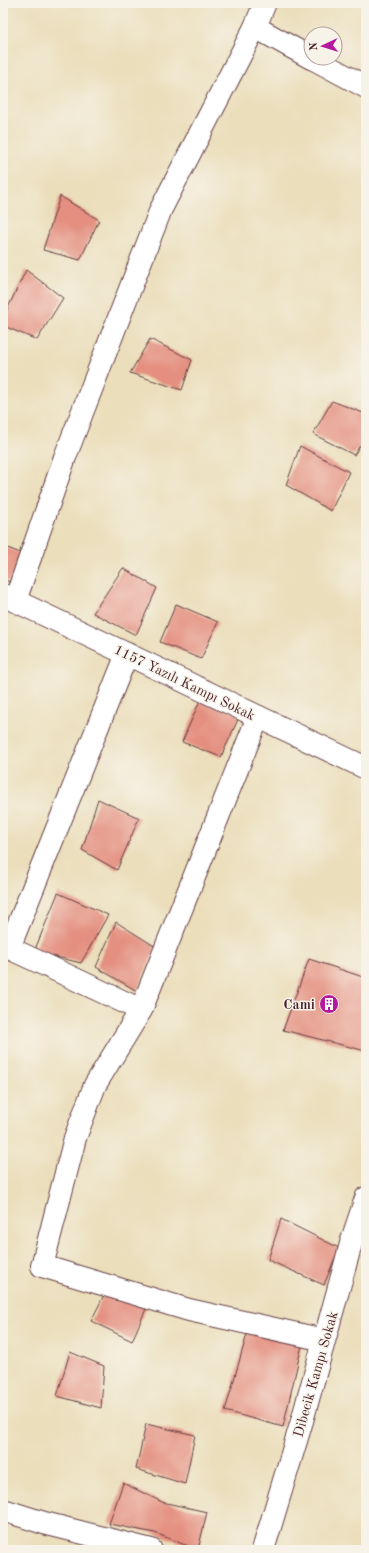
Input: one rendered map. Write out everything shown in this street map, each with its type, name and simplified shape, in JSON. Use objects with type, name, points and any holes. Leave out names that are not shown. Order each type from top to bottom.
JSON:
[{"type":"street","points":[[9,598],[161,209],[255,27],[265,3]]},
{"type":"street","points":[[255,27],[303,54]]},
{"type":"street","points":[[326,66],[366,87]]},
{"type":"street","name":"1157 Yazılı Kampı Sokak","points":[[9,598],[366,768]]},
{"type":"street","points":[[127,654],[6,948],[141,1010]]},
{"type":"street","points":[[258,717],[141,1010],[95,1085],[75,1138],[42,1266],[189,1310],[324,1340]]},
{"type":"street","name":"Dibecik Kampı Sokak","points":[[262,1550],[302,1421],[366,1198]]},
{"type":"street","points":[[3,1510],[44,1523],[151,1550]]},
{"type":"building","points":[[60,196],[99,220],[80,260],[43,250]]},
{"type":"building","points":[[26,270],[63,298],[37,340],[3,325],[3,318]]},
{"type":"building","points":[[150,339],[192,360],[182,390],[130,373]]},
{"type":"building","points":[[332,401],[366,414],[366,436],[354,455],[313,434]]},
{"type":"building","points":[[300,446],[349,472],[331,511],[286,485]]},
{"type":"building","points":[[3,546],[25,555],[9,582],[3,578]]},
{"type":"building","points":[[123,568],[157,588],[136,635],[93,613]]},
{"type":"building","points":[[176,604],[218,622],[201,659],[160,642]]},
{"type":"building","points":[[201,698],[240,715],[221,757],[182,742]]},
{"type":"building","points":[[98,799],[139,818],[117,870],[82,850]]},
{"type":"building","points":[[58,893],[108,915],[81,963],[40,953],[36,947]]},
{"type":"building","points":[[116,922],[156,947],[137,991],[96,967]]},
{"type":"building","name":"Cami","points":[[309,959],[366,978],[366,1051],[283,1030]]},
{"type":"building","points":[[281,1219],[339,1248],[324,1285],[268,1260]]},
{"type":"building","points":[[108,1287],[149,1302],[132,1341],[91,1321]]},
{"type":"building","points":[[249,1327],[302,1345],[283,1427],[225,1411]]},
{"type":"building","points":[[70,1352],[104,1366],[101,1408],[57,1396]]},
{"type":"building","points":[[146,1424],[195,1435],[185,1484],[136,1469]]},
{"type":"building","points":[[123,1483],[162,1502],[207,1512],[198,1550],[155,1533],[109,1524]]},
{"type":"place","name":"Cami","points":[[329,1004]]}]
